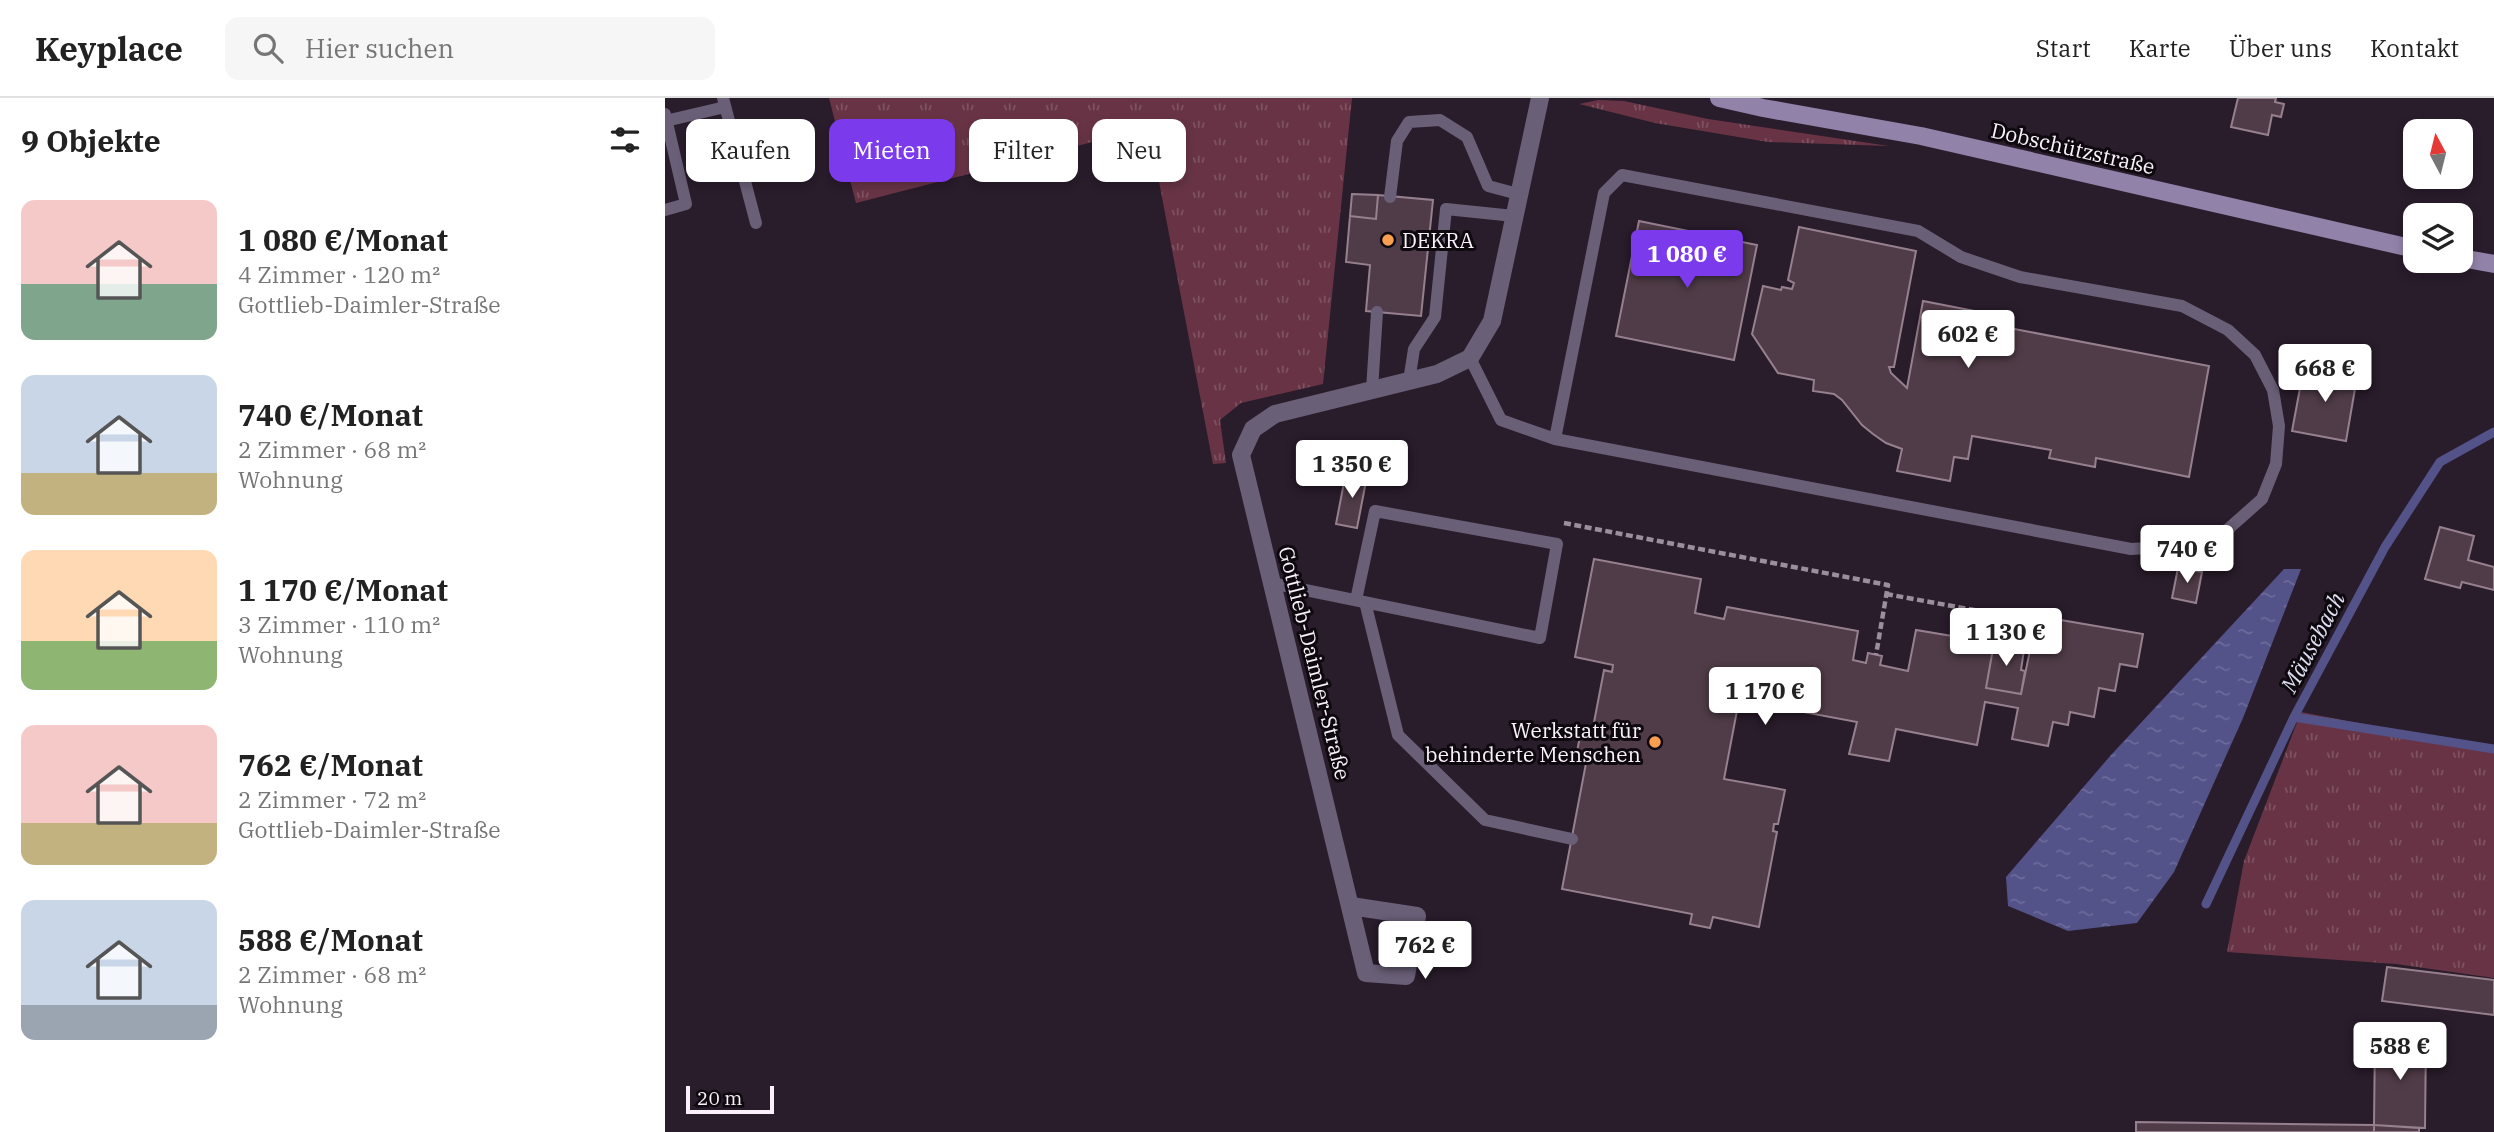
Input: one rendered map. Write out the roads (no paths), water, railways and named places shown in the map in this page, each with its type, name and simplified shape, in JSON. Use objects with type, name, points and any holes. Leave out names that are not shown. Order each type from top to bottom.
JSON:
[{"type":"street","points":[[1470,358],[1492,321],[1540,98]]},
{"type":"street","name":"Dobschützstraße","points":[[1719,98],[1921,136],[2403,246]]},
{"type":"street","points":[[2473,260],[2494,264]]},
{"type":"street","name":"Gottlieb-Daimler-Straße","points":[[1351,906],[1417,916],[1406,976],[1366,973],[1241,454],[1253,429],[1275,414],[1437,374],[1470,358]]},
{"type":"lane","points":[[665,210],[686,204],[666,118],[724,103],[756,223]]},
{"type":"lane","points":[[1390,197],[1397,141],[1409,122],[1440,120],[1467,137],[1487,186],[1518,194]]},
{"type":"lane","points":[[1470,358],[1501,420],[1555,439],[2130,549],[2182,547],[2227,530],[2262,499],[2277,464],[2280,426],[2273,390],[2255,355],[2228,330],[2182,306],[2021,276],[1961,257],[1918,231],[1622,175],[1604,193],[1555,439]]},
{"type":"lane","points":[[1409,381],[1414,349],[1435,317],[1446,209],[1514,216]]},
{"type":"lane","points":[[1372,390],[1377,312]]},
{"type":"lane","points":[[1272,583],[1360,601],[1540,638],[1557,544],[1375,511],[1360,601],[1398,735],[1485,820],[1572,839]]},
{"type":"water","points":[[2284,569],[2301,569],[2243,718],[2174,872],[2137,923],[2068,931],[2008,906],[2006,877],[2111,755]]},
{"type":"waterway","name":"Mäusebach","points":[[2206,904],[2294,717],[2385,547],[2440,462],[2494,432]]},
{"type":"waterway","points":[[2294,717],[2494,749]]},
{"type":"place","name":"DEKRA","points":[[1388,240]]},
{"type":"place","name":"Werkstatt für behinderte Menschen","points":[[1655,742]]}]
